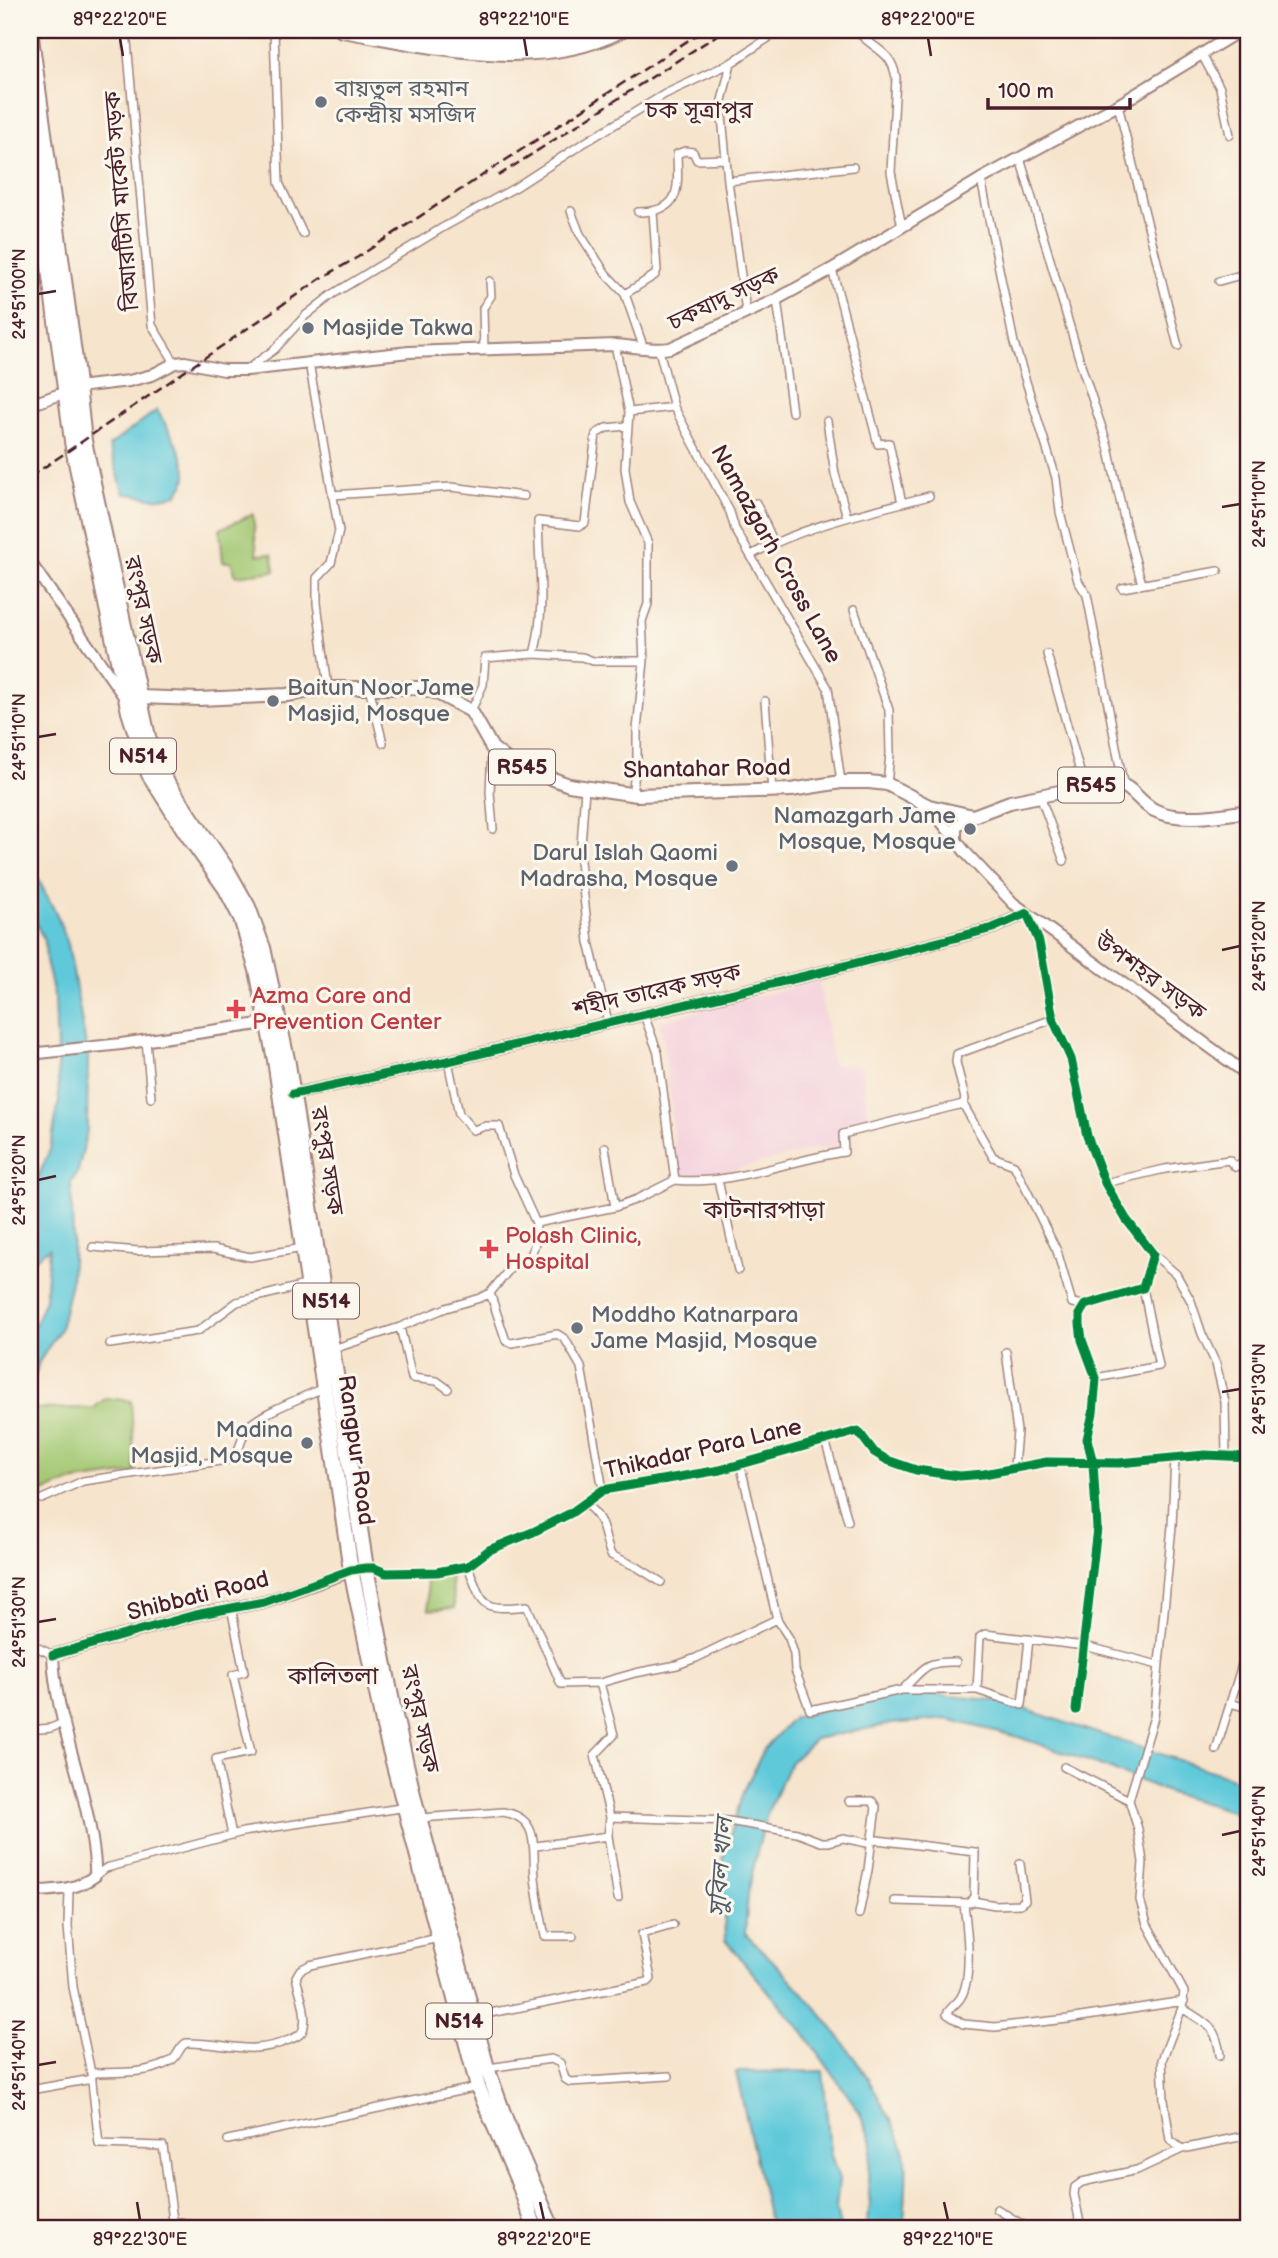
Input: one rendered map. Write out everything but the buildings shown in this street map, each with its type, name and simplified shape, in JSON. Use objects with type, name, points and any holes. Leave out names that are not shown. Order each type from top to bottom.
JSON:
[{"type":"highway","name":"রংপুর সড়ক","points":[[30,30],[72,390]]},
{"type":"highway","points":[[342,30],[472,50],[504,52],[564,49],[593,42],[621,30]]},
{"type":"highway","points":[[416,30],[508,42],[538,40],[585,30]]},
{"type":"highway","name":"রংপুর সড়ক","points":[[30,127],[72,390],[132,698],[164,778],[226,868],[250,911],[263,948],[333,1349],[366,1568],[439,1938],[478,2087],[535,2228]]},
{"type":"highway","name":"Rangpur Road","points":[[287,1095],[303,1248],[351,1570],[384,1727],[414,1810]]},
{"type":"highway","name":"রংপুর সড়ক","points":[[414,1810],[475,2016],[487,2068],[506,2121],[552,2228]]},
{"type":"main road","points":[[132,698],[199,699],[287,695],[328,688],[369,686],[422,688],[471,711]]},
{"type":"main road","name":"Shantahar Road","points":[[471,711],[492,748],[511,763],[569,785],[632,794],[707,794],[791,790],[841,782],[887,784],[929,806]]},
{"type":"main road","name":"R545","points":[[929,806],[972,816],[1010,802],[1108,782],[1123,783],[1155,810],[1182,817],[1248,811]]},
{"type":"street","name":"বিআরটিসি মার্কেট সড়ক","points":[[126,30],[152,325],[175,363]]},
{"type":"street","points":[[274,30],[279,183],[303,234]]},
{"type":"street","points":[[247,370],[275,349],[305,316],[333,294],[516,187],[665,94],[731,63],[780,30]]},
{"type":"street","points":[[856,30],[866,41],[886,54],[894,64],[896,78],[891,172],[902,228]]},
{"type":"street","name":"চকযাদু সড়ক","points":[[175,363],[185,362],[224,370],[247,370],[409,352],[615,345],[643,346],[659,351],[670,348],[777,299],[832,269],[981,179],[1118,105],[1241,30]]},
{"type":"street","points":[[1202,55],[1220,88],[1230,135]]},
{"type":"street","points":[[731,63],[721,105],[728,181],[746,312]]},
{"type":"street","points":[[1118,105],[1178,346]]},
{"type":"street","points":[[638,212],[653,212],[676,198],[677,154],[680,152],[693,152],[697,160],[726,159]]},
{"type":"street","points":[[1020,158],[1108,446],[1142,584]]},
{"type":"street","points":[[728,181],[853,167]]},
{"type":"street","points":[[981,179],[1014,343],[1056,478],[1060,512],[1078,581],[1087,595],[1123,783]]},
{"type":"street","points":[[571,211],[580,234],[606,274],[625,294],[643,346]]},
{"type":"street","points":[[625,294],[655,275],[657,270],[653,212]]},
{"type":"street","points":[[832,269],[878,444],[889,443],[902,503]]},
{"type":"street","points":[[1219,281],[1248,273]]},
{"type":"street","points":[[484,350],[483,308],[491,296],[490,281]]},
{"type":"street","points":[[777,299],[792,412]]},
{"type":"street","points":[[615,345],[629,412],[625,468],[630,502],[648,543],[648,604],[642,621],[644,661],[632,794]]},
{"type":"street","name":"Namazgarh Cross Lane","points":[[659,351],[674,407],[730,512],[735,528],[828,688],[841,782]]},
{"type":"street","points":[[30,405],[72,390],[152,375],[175,363]]},
{"type":"street","points":[[309,363],[339,531],[331,563],[317,578],[317,603],[328,688]]},
{"type":"street","points":[[629,412],[674,407]]},
{"type":"street","points":[[827,421],[835,474],[846,517]]},
{"type":"street","points":[[534,654],[539,636],[540,610],[538,522],[580,526],[586,523],[596,434],[606,428],[627,426]]},
{"type":"street","points":[[332,495],[451,487],[524,496]]},
{"type":"street","points":[[751,555],[774,543],[846,517],[929,496]]},
{"type":"street","points":[[757,503],[774,543]]},
{"type":"street","points":[[30,562],[132,698]]},
{"type":"street","points":[[1122,588],[1218,571]]},
{"type":"street","points":[[854,610],[889,710],[890,754],[887,784]]},
{"type":"street","points":[[471,711],[483,685],[485,658],[534,654],[582,657],[593,661],[644,661]]},
{"type":"street","points":[[1047,654],[1084,786]]},
{"type":"street","points":[[369,686],[383,743]]},
{"type":"street","points":[[765,701],[772,791]]},
{"type":"street","points":[[492,748],[490,792],[493,830]]},
{"type":"street","points":[[585,788],[580,861],[589,942],[608,1021]]},
{"type":"street","points":[[1040,796],[1064,861]]},
{"type":"street","name":"উপশহর সড়ক","points":[[929,806],[1013,903],[1248,1075]]},
{"type":"street","points":[[956,839],[956,826],[972,816]]},
{"type":"street","points":[[1027,913],[1039,942],[1053,1019],[1071,1059],[1087,1136],[1105,1183],[1126,1219],[1153,1254],[1176,1274],[1191,1301],[1216,1364],[1226,1402],[1226,1457]]},
{"type":"street","name":"শহীদ তারেক সড়ক","points":[[287,1095],[448,1061],[817,973],[993,928],[1027,913]]},
{"type":"street","points":[[644,1014],[658,1053],[675,1181]]},
{"type":"street","points":[[1053,1019],[957,1054],[956,1062],[965,1099],[963,1104],[993,1157],[1014,1165],[1057,1251],[1072,1303],[1085,1305],[1143,1288]]},
{"type":"street","points":[[30,1054],[121,1044],[274,1021]]},
{"type":"street","points":[[146,1040],[151,1098]]},
{"type":"street","points":[[333,1349],[490,1293],[513,1265],[531,1256],[536,1223],[514,1175],[499,1126],[473,1130],[459,1114],[448,1061]]},
{"type":"street","points":[[536,1223],[615,1207],[675,1181],[699,1183],[718,1180],[844,1153],[843,1134],[963,1104]]},
{"type":"street","points":[[605,1147],[615,1207]]},
{"type":"street","points":[[1105,1183],[1165,1169],[1229,1160],[1235,1167],[1248,1158]]},
{"type":"street","points":[[718,1180],[738,1270]]},
{"type":"street","points":[[93,1247],[138,1251],[214,1250],[250,1256],[303,1248]]},
{"type":"street","points":[[1096,1378],[1159,1366],[1143,1288],[1153,1254]]},
{"type":"street","points":[[110,1344],[198,1331],[237,1302],[309,1284]]},
{"type":"street","points":[[490,1293],[506,1341],[512,1343],[556,1334],[565,1339],[581,1367],[603,1490]]},
{"type":"street","points":[[1076,1710],[1097,1528],[1093,1463],[1087,1439],[1093,1413],[1096,1378],[1082,1340],[1080,1313],[1085,1305]]},
{"type":"street","points":[[400,1327],[412,1378],[437,1381],[448,1389]]},
{"type":"street","points":[[1006,1352],[1017,1431],[1014,1467],[1047,1462],[1119,1463],[1175,1457],[1248,1457]]},
{"type":"street","points":[[43,1499],[83,1481],[227,1460],[238,1452],[247,1428],[262,1416],[323,1388]]},
{"type":"street","name":"Thikadar Para Lane","points":[[366,1568],[386,1573],[437,1572],[468,1566],[489,1550],[533,1532],[585,1504],[603,1490],[720,1469],[858,1431],[874,1452],[887,1460],[916,1470],[960,1476],[1014,1467]]},
{"type":"street","points":[[825,1440],[848,1521]]},
{"type":"street","points":[[1175,1457],[1172,1526],[1154,1717],[1129,1800],[1138,1829],[1143,1862],[1140,1900],[1147,1924],[1184,1992],[1183,2004],[1162,2060],[1170,2140],[1182,2149]]},
{"type":"street","points":[[740,1463],[777,1619],[789,1638],[795,1671],[810,1710],[902,1690],[977,1690],[1022,1705],[1029,1639]]},
{"type":"street","points":[[585,1504],[601,1521],[611,1555],[637,1566],[661,1581]]},
{"type":"street","points":[[468,1566],[480,1598],[488,1606],[501,1609],[527,1606],[561,1684],[600,1683],[677,1665],[777,1619]]},
{"type":"street","name":"Shibbati Road","points":[[53,1655],[124,1633],[231,1607],[264,1602],[351,1570],[366,1568]]},
{"type":"street","points":[[231,1607],[244,1672],[233,1675],[251,1752],[216,1759],[232,1835]]},
{"type":"street","points":[[977,1690],[980,1637],[985,1634],[1085,1646],[1158,1665]]},
{"type":"street","points":[[30,1641],[32,1645],[53,1655],[58,1700],[87,1812],[96,1865],[95,1877]]},
{"type":"street","points":[[1216,1750],[1248,1645]]},
{"type":"street","points":[[902,1690],[929,1664],[935,1661],[956,1662]]},
{"type":"street","points":[[600,1683],[614,1735],[595,1755],[610,1817],[608,1836],[618,1898]]},
{"type":"street","points":[[1230,1703],[1248,1709]]},
{"type":"street","points":[[30,1730],[51,1728],[65,1722]]},
{"type":"street","points":[[1064,1768],[1129,1800]]},
{"type":"street","points":[[849,1801],[874,1803],[872,1842],[859,1914]]},
{"type":"street","points":[[30,1892],[69,1890],[83,1885],[106,1868],[232,1835],[414,1810],[502,1812],[515,1814],[525,1821],[536,1846],[535,1874],[545,1936],[573,1936]]},
{"type":"street","points":[[610,1817],[729,1821],[797,1833],[821,1842],[843,1838],[974,1851],[973,1901]]},
{"type":"street","points":[[536,1846],[608,1836]]},
{"type":"street","points":[[895,1902],[964,1904],[973,1901],[995,1905],[1020,1905],[1024,1900],[1020,1864]]},
{"type":"street","points":[[69,1890],[68,1926],[73,1987],[91,2076],[99,2144],[163,2146],[173,2220],[206,2228]]},
{"type":"street","points":[[964,1904],[968,1979],[961,1998],[947,2014],[963,2024],[1019,2024],[1183,2004],[1212,2028],[1217,2036],[1220,2055]]},
{"type":"street","points":[[475,2016],[648,1982],[651,1979],[642,1934],[673,1925]]},
{"type":"street","points":[[30,2090],[91,2076],[143,2071],[172,2061],[180,2046],[186,2043],[271,2048],[297,2037],[303,2031],[305,2022],[296,1977],[300,1969],[439,1938]]},
{"type":"street","points":[[487,2068],[551,2059],[560,2063],[565,2080],[570,2082],[669,2076]]},
{"type":"street","points":[[228,2140],[478,2087]]},
{"type":"street","points":[[1082,2228],[1074,2194],[1075,2187],[1083,2182],[1137,2170],[1182,2149],[1243,2136],[1248,2146]]},
{"type":"street","points":[[997,2209],[1028,2228]]},
{"type":"shaded area","points":[[819,981],[833,1065],[861,1065],[869,1122],[838,1132],[838,1146],[814,1149],[702,1178],[678,1172],[660,1021]]},
{"type":"green space","points":[[253,514],[257,555],[272,554],[275,571],[236,576],[231,562],[223,562],[220,529]]},
{"type":"green space","points":[[106,1398],[131,1401],[135,1473],[69,1482],[30,1497],[30,1409],[94,1408]]},
{"type":"green space","points":[[450,1573],[455,1608],[429,1610],[426,1575]]},
{"type":"water","points":[[157,410],[182,457],[185,482],[177,494],[166,497],[124,494],[109,446]]},
{"type":"water","points":[[30,864],[57,915],[68,944],[88,1057],[87,1131],[78,1171],[71,1183],[71,1282],[60,1329],[39,1362],[30,1394],[30,1337],[45,1299],[49,1248],[30,1262],[30,1204],[50,1150],[59,1101],[55,999],[46,961],[45,942],[30,911]]},
{"type":"water","points":[[931,1694],[1000,1701],[1248,1783],[1248,1816],[1170,1793],[1018,1737],[947,1719],[891,1724],[815,1739],[790,1763],[767,1813],[748,1894],[745,1934],[785,1973],[840,2038],[871,2084],[901,2142],[906,2169],[903,2228],[865,2228],[870,2206],[868,2180],[872,2142],[859,2111],[803,2032],[725,1940],[723,1860],[742,1795],[764,1749],[793,1718],[863,1698]]},
{"type":"water","points":[[823,2071],[830,2152],[839,2179],[836,2209],[840,2228],[771,2228],[736,2072]]},
{"type":"railway","points":[[30,477],[320,279],[358,257],[704,30]]},
{"type":"railway","points":[[498,176],[725,30]]},
{"type":"cycle path","points":[[293,1094],[448,1061],[818,973],[993,928],[1027,913],[1039,942],[1053,1019],[1071,1059],[1087,1136],[1105,1183],[1126,1219],[1153,1254],[1143,1288],[1085,1305],[1080,1313],[1082,1340],[1096,1378],[1093,1413],[1087,1439],[1093,1463],[1097,1528],[1076,1710]]},
{"type":"cycle path","points":[[53,1655],[195,1615],[264,1602],[351,1570],[374,1568],[386,1573],[437,1572],[468,1566],[489,1550],[571,1513],[603,1490],[720,1470],[858,1431],[874,1452],[887,1460],[916,1470],[960,1476],[1047,1462],[1119,1463],[1205,1455],[1248,1457]]},
{"type":"place","name":"বায়তুল রহমান কেন্দ্রীয় মসজিদ","points":[[321,102]]},
{"type":"place","name":"Masjide Takwa","points":[[308,328]]},
{"type":"place","name":"Baitun Noor Jame Masjid, Mosque","points":[[273,701]]},
{"type":"place","name":"Namazgarh Jame Mosque, Mosque","points":[[970,829]]},
{"type":"place","name":"Darul Islah Qaomi Madrasha, Mosque","points":[[732,866]]},
{"type":"place","name":"Azma Care and Prevention Center","points":[[236,1009]]},
{"type":"place","name":"Polash Clinic, Hospital","points":[[489,1249]]},
{"type":"place","name":"Moddho Katnarpara Jame Masjid, Mosque","points":[[577,1328]]},
{"type":"place","name":"Madina Masjid, Mosque","points":[[307,1443]]},
{"type":"district","name":"চক সূত্রাপুর","points":[[699,110]]},
{"type":"district","name":"কাটনারপাড়া","points":[[764,1210]]},
{"type":"district","name":"কালিতলা","points":[[333,1676]]},
{"type":"water label","name":"সুবিল খাল","points":[[721,1867]]}]
